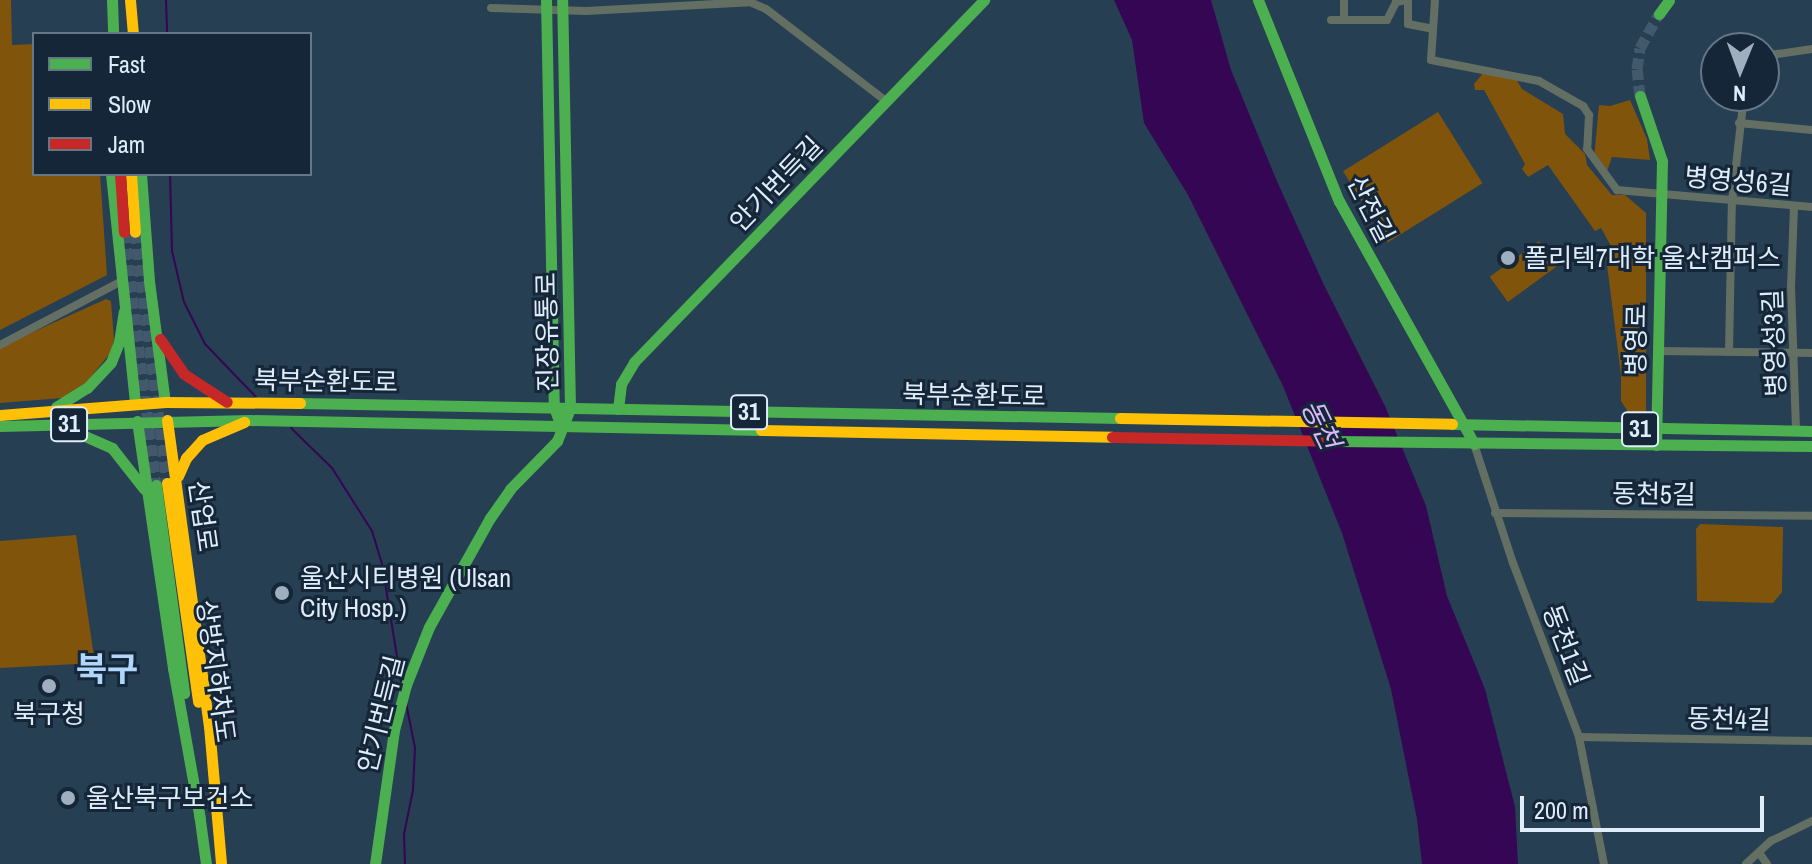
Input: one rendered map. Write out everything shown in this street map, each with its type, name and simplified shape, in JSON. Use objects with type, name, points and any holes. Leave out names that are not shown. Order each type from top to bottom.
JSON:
[{"type":"main road","points":[[105,0],[106,32]]},
{"type":"main road","points":[[112,0],[113,32]]},
{"type":"main road","points":[[128,0],[130,32]]},
{"type":"main road","name":"안기번득길","points":[[618,409],[621,384],[634,362],[984,0]]},
{"type":"main road","name":"산전길","points":[[1258,0],[1339,201],[1468,427],[1474,444]]},
{"type":"main road","points":[[1659,14],[1669,0]]},
{"type":"main road","name":"진장유통로","points":[[546,4],[554,407],[561,426]]},
{"type":"main road","name":"진장유통로","points":[[561,426],[570,408],[562,5]]},
{"type":"main road","name":"병영로","points":[[1640,96],[1661,154],[1656,445]]},
{"type":"main road","name":"산업로","points":[[111,176],[137,421],[173,668],[200,820]]},
{"type":"main road","points":[[120,176],[129,232],[131,176]]},
{"type":"main road","name":"산업로","points":[[141,176],[154,322],[167,420],[167,486],[206,864]]},
{"type":"main road","points":[[48,410],[87,388],[111,362],[119,342],[124,311]]},
{"type":"main road","points":[[154,322],[161,344],[175,365],[195,384],[232,402]]},
{"type":"main road","name":"북부순환도로","points":[[135,404],[232,402],[554,407],[1468,427],[1812,431]]},
{"type":"main road","name":"31","points":[[0,415],[135,404]]},
{"type":"main road","points":[[167,486],[194,447],[212,434],[254,420]]},
{"type":"main road","name":"북부순환도로","points":[[137,421],[254,420],[1474,444],[1812,446]]},
{"type":"main road","name":"31","points":[[0,426],[137,421]]},
{"type":"main road","points":[[58,424],[112,448],[134,472],[149,501]]},
{"type":"main road","name":"안기번득길","points":[[375,864],[394,730],[415,660],[444,595],[478,536],[510,489],[557,441],[561,426]]},
{"type":"main road","name":"산업로","points":[[167,486],[209,726],[214,817],[221,864]]},
{"type":"street","points":[[1344,0],[1344,20]]},
{"type":"street","points":[[1331,20],[1387,20],[1395,1],[1407,0],[1408,24],[1433,29],[1435,0]]},
{"type":"street","points":[[491,8],[546,4],[750,2],[766,9],[886,101]]},
{"type":"street","name":"병영성6길","points":[[1433,29],[1431,60],[1539,81],[1583,106],[1589,115],[1587,149],[1614,187],[1621,191],[1812,207]]},
{"type":"street","points":[[1780,54],[1812,49]]},
{"type":"street","points":[[1729,352],[1732,201],[1741,112]]},
{"type":"street","points":[[1739,123],[1812,130]]},
{"type":"street","name":"병영성3길","points":[[1794,206],[1791,286],[1796,354],[1796,431]]},
{"type":"street","points":[[0,345],[120,282]]},
{"type":"street","points":[[1658,351],[1812,353]]},
{"type":"street","name":"동천1길","points":[[1474,444],[1495,513],[1579,737],[1604,864]]},
{"type":"street","name":"동천5길","points":[[1495,513],[1812,516]]},
{"type":"street","name":"동천4길","points":[[1579,737],[1812,741]]},
{"type":"street","points":[[1746,864],[1771,841],[1812,821]]},
{"type":"street","points":[[1760,854],[1767,864]]},
{"type":"shaded area","points":[[0,0],[11,0],[12,45],[32,44],[32,176],[100,176],[107,275],[0,330]]},
{"type":"shaded area","points":[[1484,72],[1516,79],[1522,89],[1563,114],[1565,134],[1585,154],[1587,165],[1612,195],[1625,195],[1646,213],[1646,415],[1630,415],[1621,401],[1621,375],[1606,257],[1612,253],[1611,246],[1601,228],[1595,231],[1548,165],[1528,177],[1522,169],[1525,164],[1484,90],[1475,90],[1474,84]]},
{"type":"shaded area","points":[[1630,100],[1647,139],[1650,160],[1612,157],[1606,174],[1594,159],[1599,105],[1610,106]]},
{"type":"shaded area","points":[[1438,112],[1483,183],[1388,243],[1343,171]]},
{"type":"shaded area","points":[[1539,241],[1557,266],[1508,302],[1490,277]]},
{"type":"shaded area","points":[[106,299],[111,301],[114,340],[111,352],[87,382],[62,398],[0,403],[0,347]]},
{"type":"shaded area","points":[[1700,524],[1783,527],[1782,592],[1773,603],[1697,601],[1696,529]]},
{"type":"shaded area","points":[[76,535],[95,663],[0,668],[0,541]]},
{"type":"water","name":"동천","points":[[1114,0],[1211,0],[1231,70],[1276,179],[1323,283],[1385,406],[1426,506],[1447,596],[1485,689],[1515,807],[1518,864],[1422,864],[1417,819],[1391,689],[1342,533],[1283,386],[1188,195],[1144,123],[1132,40]]},
{"type":"waterway","points":[[166,0],[167,32]]},
{"type":"waterway","points":[[170,176],[172,251],[184,302],[205,344],[256,397]]},
{"type":"waterway","points":[[291,428],[332,468],[372,531],[382,564],[401,681]]},
{"type":"waterway","points":[[405,864],[404,834],[413,790],[415,748],[406,703]]},
{"type":"tunnel","points":[[1640,96],[1637,69],[1640,48],[1659,14]]},
{"type":"tunnel","points":[[124,232],[156,485]]},
{"type":"tunnel","points":[[135,232],[167,483]]},
{"type":"traffic: fast","points":[[112,0],[113,32]]},
{"type":"traffic: fast","points":[[546,0],[554,407],[561,426]]},
{"type":"traffic: fast","points":[[375,864],[394,730],[406,685],[429,627],[490,518],[510,489],[557,441],[570,408],[562,0]]},
{"type":"traffic: fast","points":[[618,409],[621,384],[634,362],[984,0]]},
{"type":"traffic: fast","points":[[1258,0],[1339,201],[1474,444]]},
{"type":"traffic: fast","points":[[1659,14],[1669,0]]},
{"type":"traffic: fast","points":[[1640,96],[1662,161],[1656,445]]},
{"type":"traffic: fast","points":[[111,176],[135,404]]},
{"type":"traffic: fast","points":[[141,176],[149,281],[165,402]]},
{"type":"traffic: fast","points":[[56,407],[87,388],[111,362],[119,342],[124,311]]},
{"type":"traffic: fast","points":[[300,403],[1120,418]]},
{"type":"traffic: fast","points":[[0,426],[249,420],[761,430]]},
{"type":"traffic: fast","points":[[137,421],[173,668],[200,820]]},
{"type":"traffic: fast","points":[[1452,424],[1812,431]]},
{"type":"traffic: fast","points":[[62,426],[112,448],[144,489]]},
{"type":"traffic: fast","points":[[1334,441],[1812,446]]},
{"type":"traffic: fast","points":[[156,485],[184,693]]},
{"type":"traffic: fast","points":[[199,813],[206,864]]},
{"type":"traffic: slow","points":[[130,0],[133,32]]},
{"type":"traffic: slow","points":[[131,176],[135,232]]},
{"type":"traffic: slow","points":[[0,415],[165,402],[300,403]]},
{"type":"traffic: slow","points":[[1120,418],[1452,424]]},
{"type":"traffic: slow","points":[[167,420],[209,726],[221,864]]},
{"type":"traffic: slow","points":[[178,476],[186,458],[202,440],[244,422]]},
{"type":"traffic: slow","points":[[761,430],[1112,437]]},
{"type":"traffic: slow","points":[[167,483],[198,702]]},
{"type":"traffic: jam","points":[[120,176],[124,232]]},
{"type":"traffic: jam","points":[[160,339],[184,374],[227,402]]},
{"type":"traffic: jam","points":[[1112,437],[1334,441]]},
{"type":"place","name":"폴리텍7대학 울산캠퍼스","points":[[1508,258]]},
{"type":"place","name":"울산시티병원 (Ulsan City Hosp.)","points":[[282,593]]},
{"type":"place","name":"북구청","points":[[49,686]]},
{"type":"place","name":"울산북구보건소","points":[[68,798]]},
{"type":"district","name":"북구","points":[[107,670]]}]
